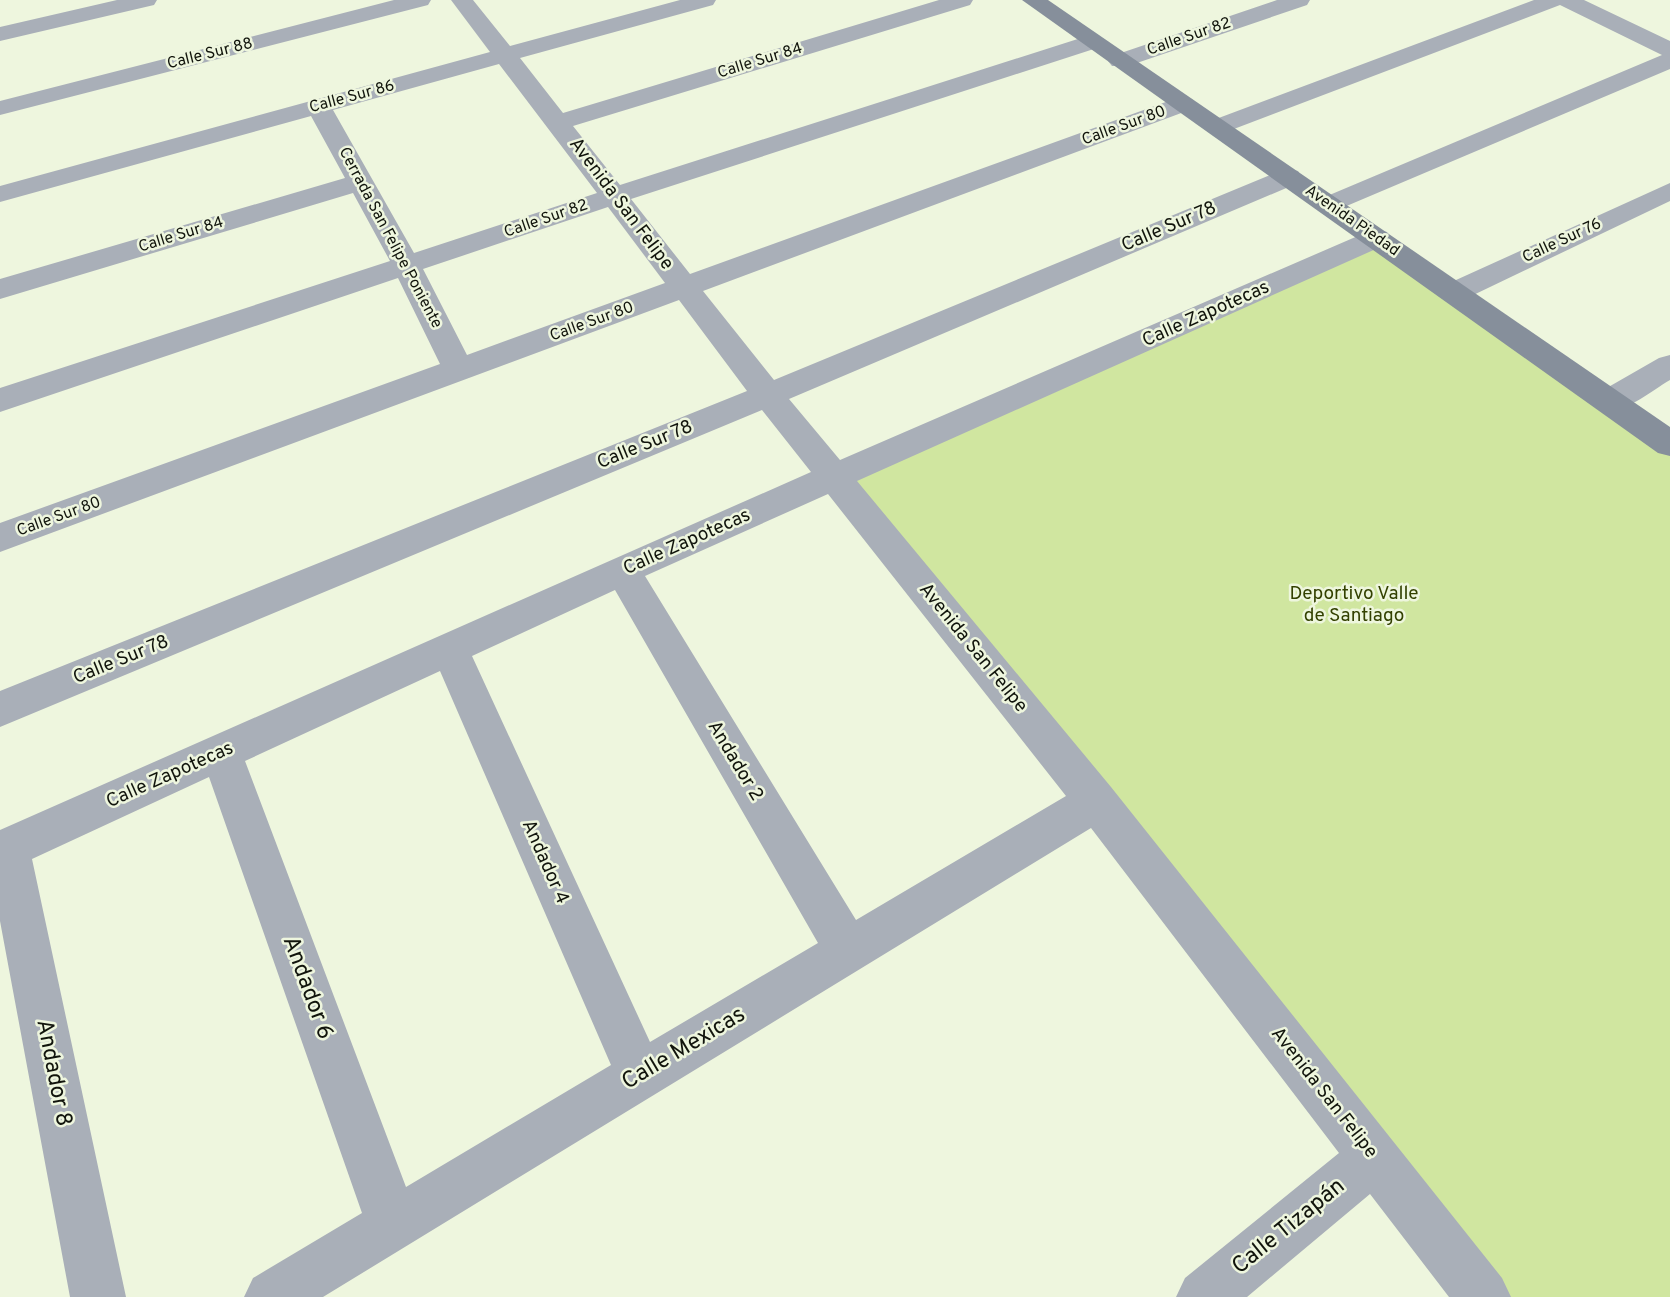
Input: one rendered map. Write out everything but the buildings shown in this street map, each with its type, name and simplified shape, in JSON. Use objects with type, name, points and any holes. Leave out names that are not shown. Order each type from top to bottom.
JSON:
[{"type":"street","points":[[0,34],[146,0]]},
{"type":"street","name":"Calle Sur 88","points":[[0,108],[420,0]]},
{"type":"street","name":"Avenida San Felipe","points":[[462,0],[768,395],[1096,801],[1483,1297]]},
{"type":"street","name":"Calle Sur 86","points":[[0,194],[705,0]]},
{"type":"street","name":"Calle Sur 84","points":[[559,122],[962,0]]},
{"type":"street","name":"Avenida Piedad","points":[[1035,0],[1670,444]]},
{"type":"street","name":"Calle Sur 82","points":[[1120,61],[1298,0]]},
{"type":"street","points":[[1217,127],[1554,0]]},
{"type":"street","points":[[1566,0],[1670,50]]},
{"type":"street","name":"Calle Sur 82","points":[[0,400],[614,195],[1092,42]]},
{"type":"street","points":[[1330,205],[1670,60]]},
{"type":"street","name":"Calle Sur 80","points":[[0,538],[1183,104]]},
{"type":"street","name":"Cerrada San Felipe Poniente","points":[[319,107],[407,266],[459,370]]},
{"type":"street","name":"Calle Sur 78","points":[[0,709],[768,395],[1289,177]]},
{"type":"street","name":"Calle Sur 84","points":[[0,289],[362,182]]},
{"type":"street","name":"Calle Sur 76","points":[[1455,292],[1670,191]]},
{"type":"street","name":"Calle Zapotecas","points":[[4,850],[622,570],[1377,238]]},
{"type":"street","points":[[1609,401],[1670,366]]},
{"type":"street","name":"Andador 2","points":[[622,570],[848,951]]},
{"type":"street","name":"Andador 4","points":[[449,648],[640,1075]]},
{"type":"street","name":"Andador 6","points":[[221,752],[393,1224]]},
{"type":"street","name":"Calle Mexicas","points":[[272,1297],[1096,801]]},
{"type":"street","name":"Andador 8","points":[[4,850],[98,1297]]},
{"type":"street","name":"Calle Tizapán","points":[[1204,1297],[1375,1157]]},
{"type":"green space","name":"Deportivo Valle de Santiago","points":[[1380,238],[1670,436],[1670,1297],[1503,1297],[846,476]]}]
